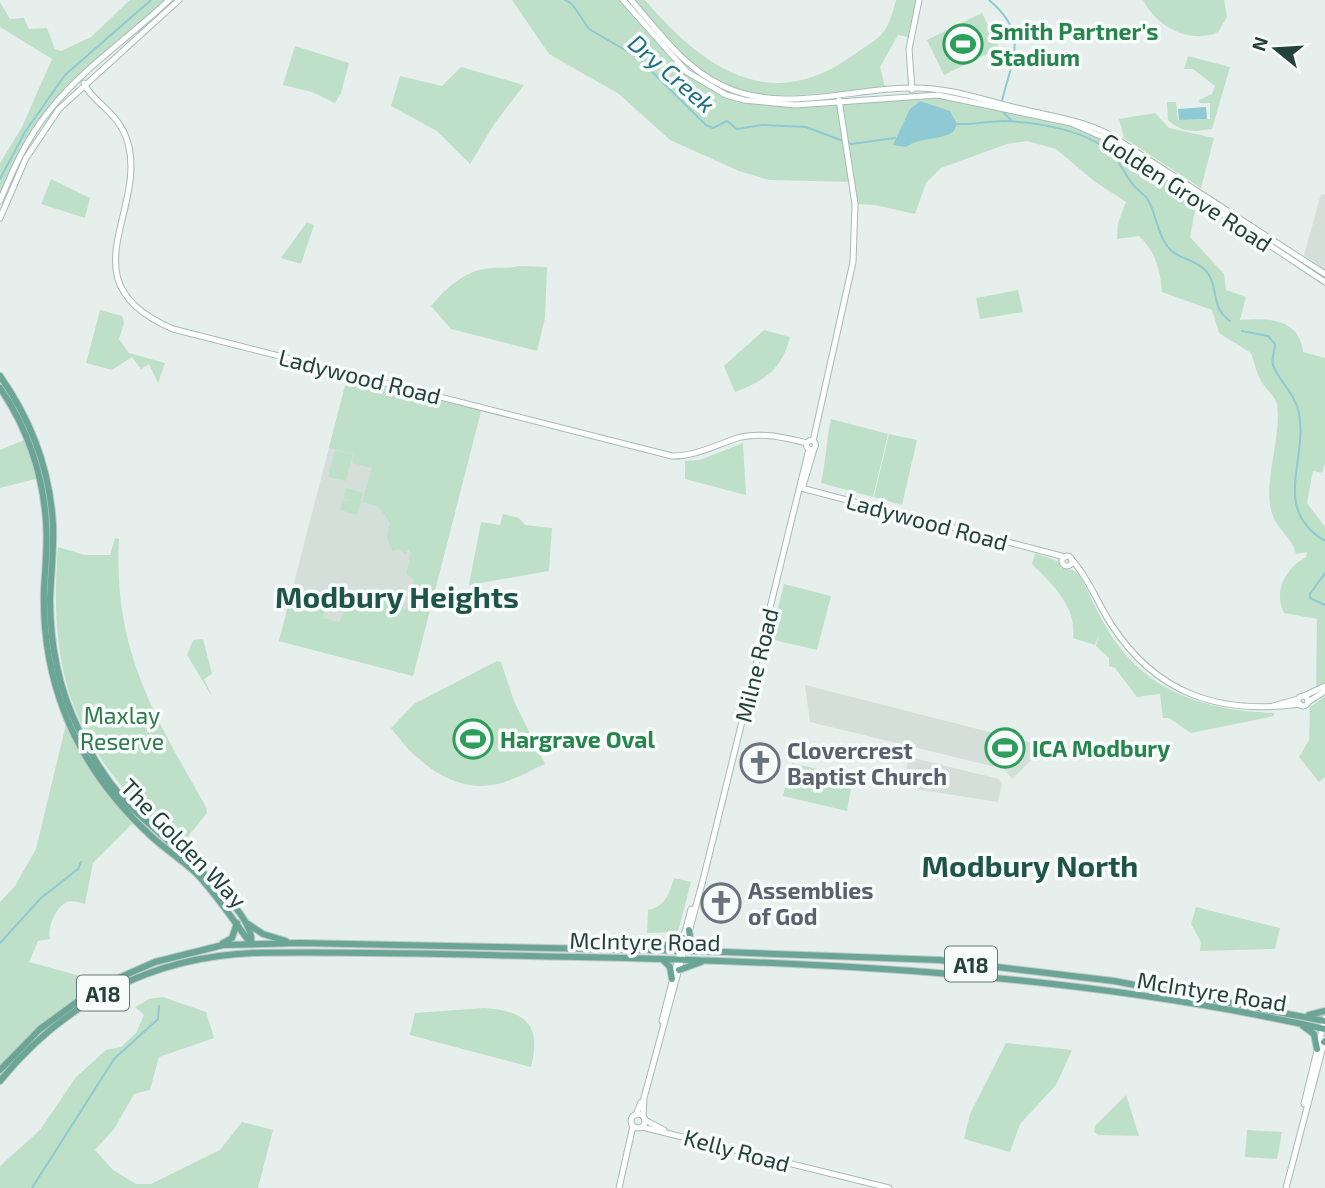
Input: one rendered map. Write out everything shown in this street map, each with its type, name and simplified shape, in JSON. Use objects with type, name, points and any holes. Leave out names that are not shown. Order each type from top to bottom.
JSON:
[{"type":"main road","points":[[0,201],[31,137],[51,109],[169,0]]},
{"type":"main road","points":[[1,215],[38,138],[82,81],[179,0]]},
{"type":"main road","name":"Golden Grove Road","points":[[623,0],[688,72],[726,94],[768,104],[911,88],[942,89],[973,100],[1085,125],[1325,275]]},
{"type":"main road","name":"Golden Grove Road","points":[[631,0],[681,57],[724,87],[746,95],[775,99],[938,95],[973,100]]},
{"type":"main road","points":[[912,95],[909,49],[919,0]]},
{"type":"main road","name":"Ladywood Road","points":[[82,81],[121,125],[132,163],[116,235],[118,275],[134,304],[158,323],[672,456],[692,455],[741,438],[760,435],[811,446]]},
{"type":"main road","name":"Milne Road","points":[[641,1117],[672,979],[689,930],[801,488],[853,262],[855,204],[839,98]]},
{"type":"main road","name":"Golden Grove Road","points":[[1152,165],[1325,282]]},
{"type":"main road","name":"The Golden Way","points":[[0,376],[32,432],[47,481],[53,529],[52,638],[68,705],[78,729],[105,776],[157,832],[202,870],[241,922],[251,944]]},
{"type":"main road","name":"The Golden Way","points":[[0,388],[26,436],[41,485],[47,533],[45,631],[62,708],[80,748],[105,787],[135,821],[198,876],[241,922]]},
{"type":"main road","name":"Ladywood Road","points":[[801,488],[1072,560]]},
{"type":"main road","points":[[1064,559],[1068,566],[1080,572]]},
{"type":"main road","points":[[1068,566],[1072,560],[1121,640],[1160,678],[1189,694],[1210,701],[1263,708],[1303,700],[1325,688]]},
{"type":"main road","points":[[157,832],[160,843],[172,844]]},
{"type":"main road","name":"Milne Road","points":[[682,951],[683,938],[711,842]]},
{"type":"main road","points":[[218,946],[232,938],[241,922],[272,938],[299,943]]},
{"type":"main road","points":[[689,930],[691,944],[698,951]]},
{"type":"main road","points":[[650,950],[683,938]]},
{"type":"main road","points":[[232,954],[251,944],[259,948],[303,952]]},
{"type":"main road","name":"McIntyre Road","points":[[0,1070],[40,1029],[96,988],[155,962],[218,946],[251,944],[698,951],[939,960],[1114,981],[1304,1016],[1324,1023]]},
{"type":"main road","name":"McIntyre Road","points":[[0,1081],[44,1034],[91,999],[159,969],[232,954],[303,952],[679,959],[927,970],[1017,978],[1298,1023],[1324,1023]]},
{"type":"main road","points":[[660,959],[668,963],[672,979]]},
{"type":"main road","name":"Milne Road","points":[[641,1117],[679,970],[679,959]]},
{"type":"main road","points":[[679,970],[713,960]]},
{"type":"main road","points":[[1304,1016],[1325,1011]]},
{"type":"main road","points":[[1298,1023],[1314,1034],[1317,1049]]},
{"type":"main road","points":[[1286,1188],[1324,1023]]},
{"type":"main road","points":[[1301,1121],[1325,1040]]},
{"type":"main road","points":[[619,1188],[629,1147],[638,1127],[641,1117],[631,1119],[638,1127]]},
{"type":"main road","name":"Kelly Road","points":[[641,1117],[667,1131]]},
{"type":"main road","name":"Kelly Road","points":[[638,1127],[667,1131],[889,1188]]},
{"type":"shaded area","points":[[1321,194],[1325,195],[1325,270],[1304,255]]},
{"type":"shaded area","points":[[347,378],[481,411],[413,676],[279,641]]},
{"type":"shaded area","points":[[805,685],[1041,745],[1044,748],[1012,779],[1004,769],[810,722]]},
{"type":"shaded area","points":[[909,757],[999,779],[1002,784],[998,802],[902,787]]},
{"type":"green space","points":[[130,0],[166,0],[43,117],[0,198],[0,163],[22,127],[52,59],[0,27],[0,2],[10,19],[24,18],[29,29],[47,28],[55,49],[61,51],[91,37]]},
{"type":"green space","points":[[512,0],[623,0],[671,56],[705,84],[744,100],[796,105],[922,94],[1063,121],[1097,133],[1203,201],[1196,205],[1190,237],[1224,274],[1226,290],[1246,297],[1240,320],[1271,320],[1289,326],[1300,341],[1303,352],[1325,358],[1325,464],[1322,473],[1313,471],[1307,503],[1325,527],[1325,686],[1316,692],[1317,619],[1284,613],[1281,605],[1283,581],[1293,567],[1306,557],[1307,552],[1296,554],[1292,543],[1272,513],[1269,489],[1277,432],[1276,402],[1260,379],[1251,353],[1219,333],[1212,310],[1162,292],[1156,262],[1139,236],[1117,239],[1118,223],[1126,202],[1094,181],[1056,149],[1027,141],[1007,144],[941,168],[926,183],[915,214],[875,205],[855,204],[853,182],[769,180],[739,171],[670,140],[619,94],[549,54]]},
{"type":"green space","points":[[633,0],[645,0],[689,45],[713,63],[738,75],[765,82],[793,82],[822,74],[877,39],[886,29],[896,0],[917,0],[908,37],[898,35],[880,67],[885,87],[779,95],[755,93],[706,75],[676,50]]},
{"type":"green space","points":[[1143,0],[1224,0],[1227,17],[1218,32],[1196,36],[1185,34],[1174,31],[1156,18]]},
{"type":"green space","name":"Smith Partner's Stadium","points":[[982,13],[999,48],[944,75],[927,40]]},
{"type":"green space","points":[[295,46],[349,63],[341,93],[335,103],[312,92],[283,85]]},
{"type":"green space","points":[[1188,56],[1230,67],[1212,129],[1189,130],[1168,120],[1167,102],[1176,102],[1178,120],[1210,119],[1210,103],[1200,103],[1199,100],[1212,94],[1215,86],[1193,69],[1184,69]]},
{"type":"green space","points":[[461,67],[524,85],[495,123],[470,164],[437,131],[391,106],[400,76],[442,86]]},
{"type":"green space","points":[[1155,113],[1169,128],[1214,138],[1201,188],[1124,138],[1119,119]]},
{"type":"green space","points":[[51,179],[90,198],[85,218],[41,204]]},
{"type":"green space","points":[[307,222],[314,225],[301,264],[281,258]]},
{"type":"green space","points":[[547,267],[545,318],[537,351],[451,329],[431,306],[450,286],[465,276],[483,269]]},
{"type":"green space","points":[[1018,290],[1023,312],[980,319],[976,298]]},
{"type":"green space","points":[[100,310],[122,316],[124,323],[119,339],[129,353],[165,363],[158,383],[149,364],[141,369],[132,357],[112,370],[86,363]]},
{"type":"green space","points":[[764,330],[790,337],[787,348],[771,372],[735,392],[724,366]]},
{"type":"green space","points":[[347,378],[481,411],[413,676],[279,641],[290,599],[325,609],[323,618],[339,622],[351,601],[358,610],[381,594],[390,595],[390,605],[406,609],[414,579],[406,574],[411,553],[408,549],[406,554],[398,549],[392,551],[387,537],[390,523],[378,506],[362,502],[372,468],[352,463],[354,454],[329,448]]},
{"type":"green space","points":[[831,419],[888,434],[873,497],[821,483]]},
{"type":"green space","points":[[889,434],[917,440],[902,505],[874,497]]},
{"type":"green space","points":[[27,439],[40,478],[0,488],[0,450]]},
{"type":"green space","points":[[743,443],[746,495],[685,479],[685,461],[700,460]]},
{"type":"green space","points":[[335,450],[353,454],[346,481],[328,477]]},
{"type":"green space","points":[[346,488],[363,493],[357,515],[340,510],[343,500],[351,501],[343,499]]},
{"type":"green space","points":[[503,514],[519,518],[525,525],[552,528],[549,571],[469,585],[481,522],[500,525]]},
{"type":"green space","name":"Maxlay Reserve","points":[[115,538],[119,539],[119,579],[130,648],[154,711],[206,807],[207,813],[181,845],[117,780],[94,748],[77,714],[65,677],[58,638],[58,547],[85,555],[110,555]]},
{"type":"green space","points":[[1035,553],[1060,562],[1061,568],[1073,570],[1079,575],[1112,637],[1150,677],[1187,697],[1208,704],[1274,713],[1274,716],[1191,733],[1169,718],[1163,718],[1160,694],[1137,697],[1115,668],[1109,666],[1109,658],[1096,646],[1099,635],[1095,645],[1073,638],[1067,606],[1055,588],[1032,564]]},
{"type":"green space","points":[[784,584],[831,596],[817,650],[770,639]]},
{"type":"green space","points":[[203,639],[212,674],[204,679],[213,698],[187,655],[193,640]]},
{"type":"green space","points":[[497,661],[501,662],[514,701],[545,764],[492,785],[475,786],[458,782],[428,766],[391,728],[414,704]]},
{"type":"green space","points":[[1325,696],[1325,777],[1319,782],[1299,757],[1309,740],[1310,707]]},
{"type":"green space","points":[[67,720],[80,748],[135,821],[93,863],[85,904],[69,901],[59,909],[51,924],[50,939],[38,941],[29,962],[106,983],[56,1016],[0,1070],[0,902],[15,886],[36,849]]},
{"type":"green space","name":"ICA Modbury","points":[[995,734],[1020,740],[1015,761],[1001,761],[990,755]]},
{"type":"green space","points":[[792,763],[853,778],[847,811],[783,796]]},
{"type":"green space","points":[[674,878],[691,882],[678,932],[647,933],[648,910],[663,902]]},
{"type":"green space","points":[[1196,907],[1280,928],[1275,949],[1200,951],[1201,942],[1191,924]]},
{"type":"green space","points":[[163,997],[206,1012],[214,1038],[159,1057],[150,1090],[134,1094],[114,1129],[95,1150],[113,1170],[136,1184],[151,1184],[220,1150],[242,1122],[273,1130],[258,1188],[0,1188],[0,1166],[40,1130],[76,1077],[106,1050],[121,1047],[136,1033],[144,1015],[135,1007],[149,999]]},
{"type":"green space","points":[[484,1008],[510,1012],[527,1022],[534,1040],[531,1067],[410,1035],[415,1013]]},
{"type":"green space","points":[[1006,1043],[1072,1050],[1056,1085],[1020,1124],[1010,1152],[964,1139],[970,1114]]},
{"type":"green space","points":[[1126,1095],[1139,1136],[1098,1135],[1094,1132],[1095,1126]]},
{"type":"green space","points":[[1247,1130],[1282,1132],[1277,1159],[1245,1157]]},
{"type":"water","points":[[920,101],[950,111],[957,124],[954,131],[906,147],[893,145],[910,109]]},
{"type":"water","points":[[1206,107],[1207,119],[1179,120],[1178,109]]},
{"type":"waterway","points":[[0,179],[25,132],[65,75],[151,0]]},
{"type":"waterway","name":"Dry Creek","points":[[565,0],[572,4],[589,29],[637,57],[706,125],[713,128],[727,121],[737,129],[762,125],[806,127],[851,144],[895,138]]},
{"type":"waterway","name":"Dry Creek","points":[[989,0],[1002,12],[1014,36],[1013,59],[1002,101]]},
{"type":"waterway","name":"Dry Creek","points":[[1003,112],[1011,120]]},
{"type":"waterway","name":"Dry Creek","points":[[957,124],[1004,121],[1031,123],[1074,133],[1100,144],[1113,155],[1133,184],[1146,197],[1160,234],[1171,251],[1206,271],[1213,283],[1219,309],[1230,321]]},
{"type":"waterway","name":"Dry Creek","points":[[1242,331],[1268,336],[1275,344],[1273,365],[1294,399],[1299,413],[1295,499],[1299,514],[1309,528],[1325,541]]},
{"type":"waterway","name":"Dry Creek","points":[[1325,573],[1310,594],[1310,598],[1325,605]]},
{"type":"waterway","points":[[0,943],[41,898],[78,869],[81,862]]},
{"type":"waterway","points":[[32,1188],[114,1059],[158,1019],[159,1006]]},
{"type":"place","name":"Smith Partner's Stadium","points":[[963,44]]},
{"type":"place","name":"Hargrave Oval","points":[[473,739]]},
{"type":"place","name":"ICA Modbury","points":[[1005,748]]},
{"type":"place","name":"Clovercrest Baptist Church","points":[[760,763]]},
{"type":"place","name":"Assemblies of God","points":[[721,903]]},
{"type":"district","name":"Modbury Heights","points":[[397,596]]},
{"type":"district","name":"Modbury North","points":[[1030,865]]}]
